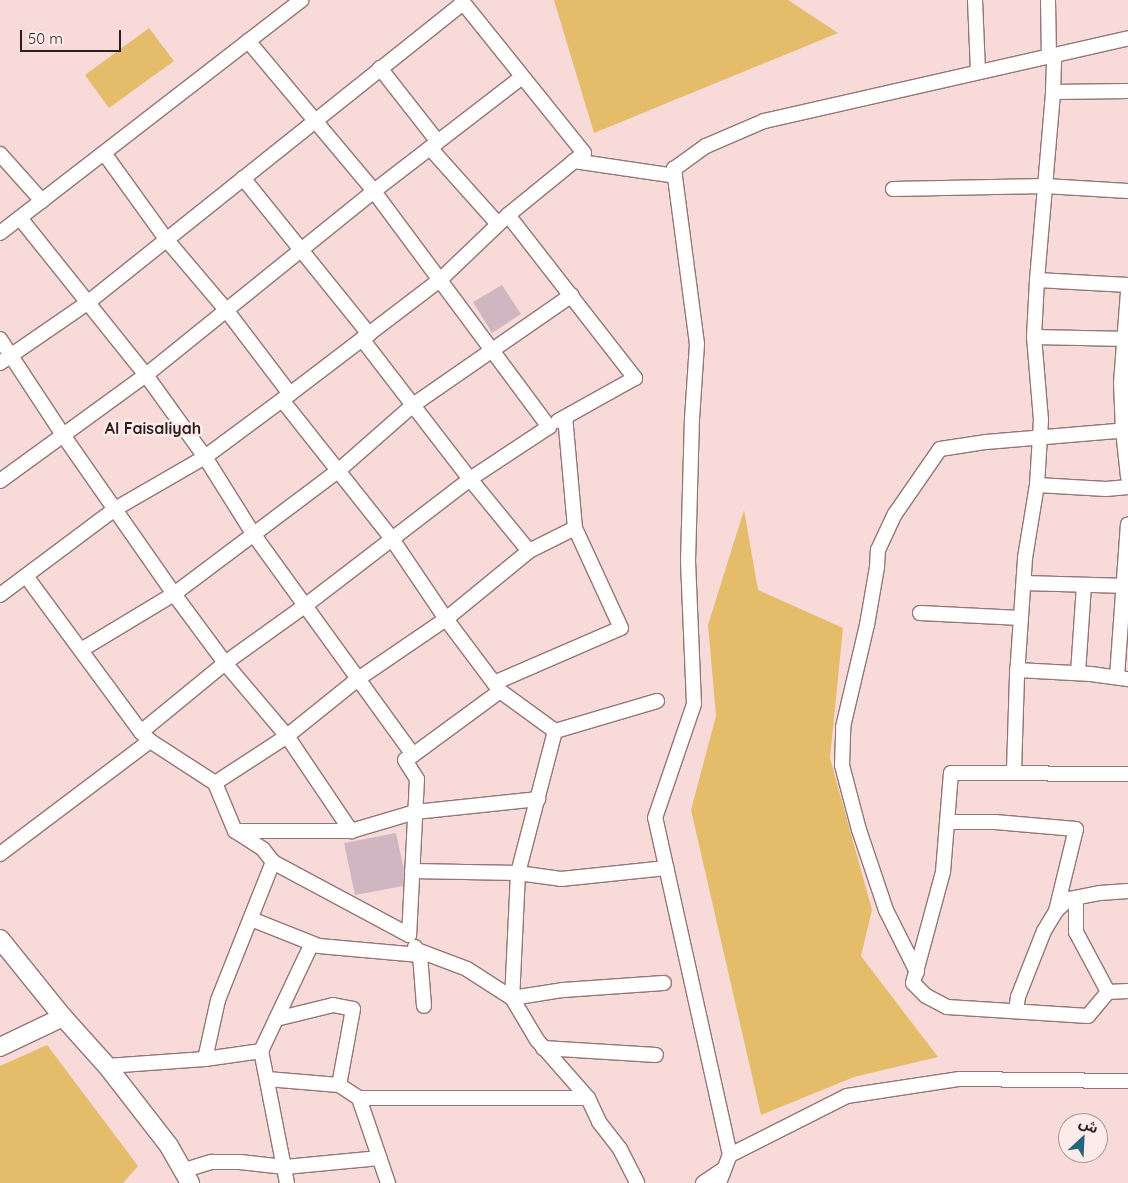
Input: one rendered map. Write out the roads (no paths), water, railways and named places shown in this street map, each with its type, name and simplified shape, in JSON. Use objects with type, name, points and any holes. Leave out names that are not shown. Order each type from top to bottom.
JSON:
[{"type":"street","points":[[0,233],[301,0]]},
{"type":"street","points":[[976,0],[978,72]]},
{"type":"street","points":[[1014,771],[1017,670],[1021,618],[1037,485],[1041,420],[1034,337],[1036,280],[1053,92],[1048,0]]},
{"type":"street","points":[[0,595],[115,509],[205,458],[286,397],[441,279],[503,219],[584,154],[462,1],[86,304],[6,359]]},
{"type":"street","points":[[719,1183],[730,1155],[655,818],[694,704],[688,561],[692,419],[697,344],[674,169],[706,146],[764,121],[1128,38]]},
{"type":"street","points":[[248,41],[374,191],[441,279],[548,427]]},
{"type":"street","points":[[0,854],[145,737],[225,663],[306,605],[470,479],[548,427],[635,378],[572,295],[434,145],[380,68]]},
{"type":"street","points":[[0,481],[146,375],[374,191],[522,77]]},
{"type":"street","points":[[1053,92],[1128,91]]},
{"type":"street","points":[[104,153],[166,239],[227,311],[338,471],[392,539],[446,619],[497,687],[555,731]]},
{"type":"street","points":[[0,154],[42,200]]},
{"type":"street","points":[[574,161],[675,176]]},
{"type":"street","points":[[243,178],[302,250],[412,405],[530,551]]},
{"type":"street","points":[[893,189],[1045,186],[1128,191]]},
{"type":"street","points":[[20,218],[86,304],[146,375],[205,458],[254,534],[413,755]]},
{"type":"street","points":[[1036,280],[1128,285]]},
{"type":"street","points":[[1128,292],[1121,383],[1128,477]]},
{"type":"street","points":[[81,650],[174,594],[338,471],[412,405],[572,295]]},
{"type":"street","points":[[1034,337],[1125,339]]},
{"type":"street","points":[[0,339],[6,359],[63,435],[174,594],[225,663],[287,736],[351,831]]},
{"type":"street","points":[[424,1006],[418,952],[409,935],[417,779],[405,760],[497,687],[621,628],[575,528],[565,417]]},
{"type":"street","points":[[916,972],[886,910],[859,830],[842,765],[843,727],[867,625],[878,550],[895,514],[940,449],[986,442],[1125,430]]},
{"type":"street","points":[[1037,485],[1106,489],[1128,487]]},
{"type":"street","points":[[1017,670],[1078,673],[1123,678],[1128,524]]},
{"type":"street","points":[[215,783],[287,736],[358,679],[446,619],[530,551],[575,528]]},
{"type":"street","points":[[26,576],[145,737],[215,783],[235,831],[263,850],[273,862],[409,935]]},
{"type":"street","points":[[1024,583],[1126,586]]},
{"type":"street","points":[[1078,673],[1084,585]]},
{"type":"street","points":[[920,613],[1021,618]]},
{"type":"street","points":[[555,731],[657,701]]},
{"type":"street","points":[[512,998],[518,873],[555,731]]},
{"type":"street","points":[[1128,774],[1014,771],[951,773],[943,872],[913,983],[926,996],[946,1007],[984,1011],[1016,1011],[1088,1016],[1108,992],[1128,990]]},
{"type":"street","points":[[235,831],[351,831],[414,812],[538,799]]},
{"type":"street","points":[[947,822],[995,822],[1076,829],[1056,911]]},
{"type":"street","points":[[205,1059],[218,1000],[252,919],[273,862]]},
{"type":"street","points":[[412,871],[518,873],[561,879],[666,868]]},
{"type":"street","points":[[1016,1011],[1018,997],[1044,931],[1056,911],[1069,899],[1128,891]]},
{"type":"street","points":[[1076,898],[1076,932],[1108,992]]},
{"type":"street","points":[[252,919],[319,946],[418,952],[467,969],[512,998],[543,1048],[588,1098],[599,1122],[620,1149],[637,1183]]},
{"type":"street","points":[[0,939],[63,1017],[107,1066],[170,1146],[188,1176],[212,1162],[240,1162],[285,1167],[380,1158]]},
{"type":"street","points":[[288,1183],[261,1051],[312,942]]},
{"type":"street","points":[[512,998],[563,990],[664,983]]},
{"type":"street","points":[[276,1019],[334,1006],[353,1008],[339,1085]]},
{"type":"street","points":[[0,1047],[63,1017]]},
{"type":"street","points":[[543,1048],[656,1055]]},
{"type":"street","points":[[107,1066],[205,1059],[261,1051]]},
{"type":"street","points":[[730,1155],[847,1096],[960,1079],[1128,1081]]},
{"type":"street","points":[[267,1080],[339,1085],[359,1098],[588,1098]]},
{"type":"street","points":[[359,1098],[388,1183]]},
{"type":"street","points":[[703,1183],[724,1169]]},
{"type":"district","name":"Al Faisaliyah","points":[[153,428]]}]
